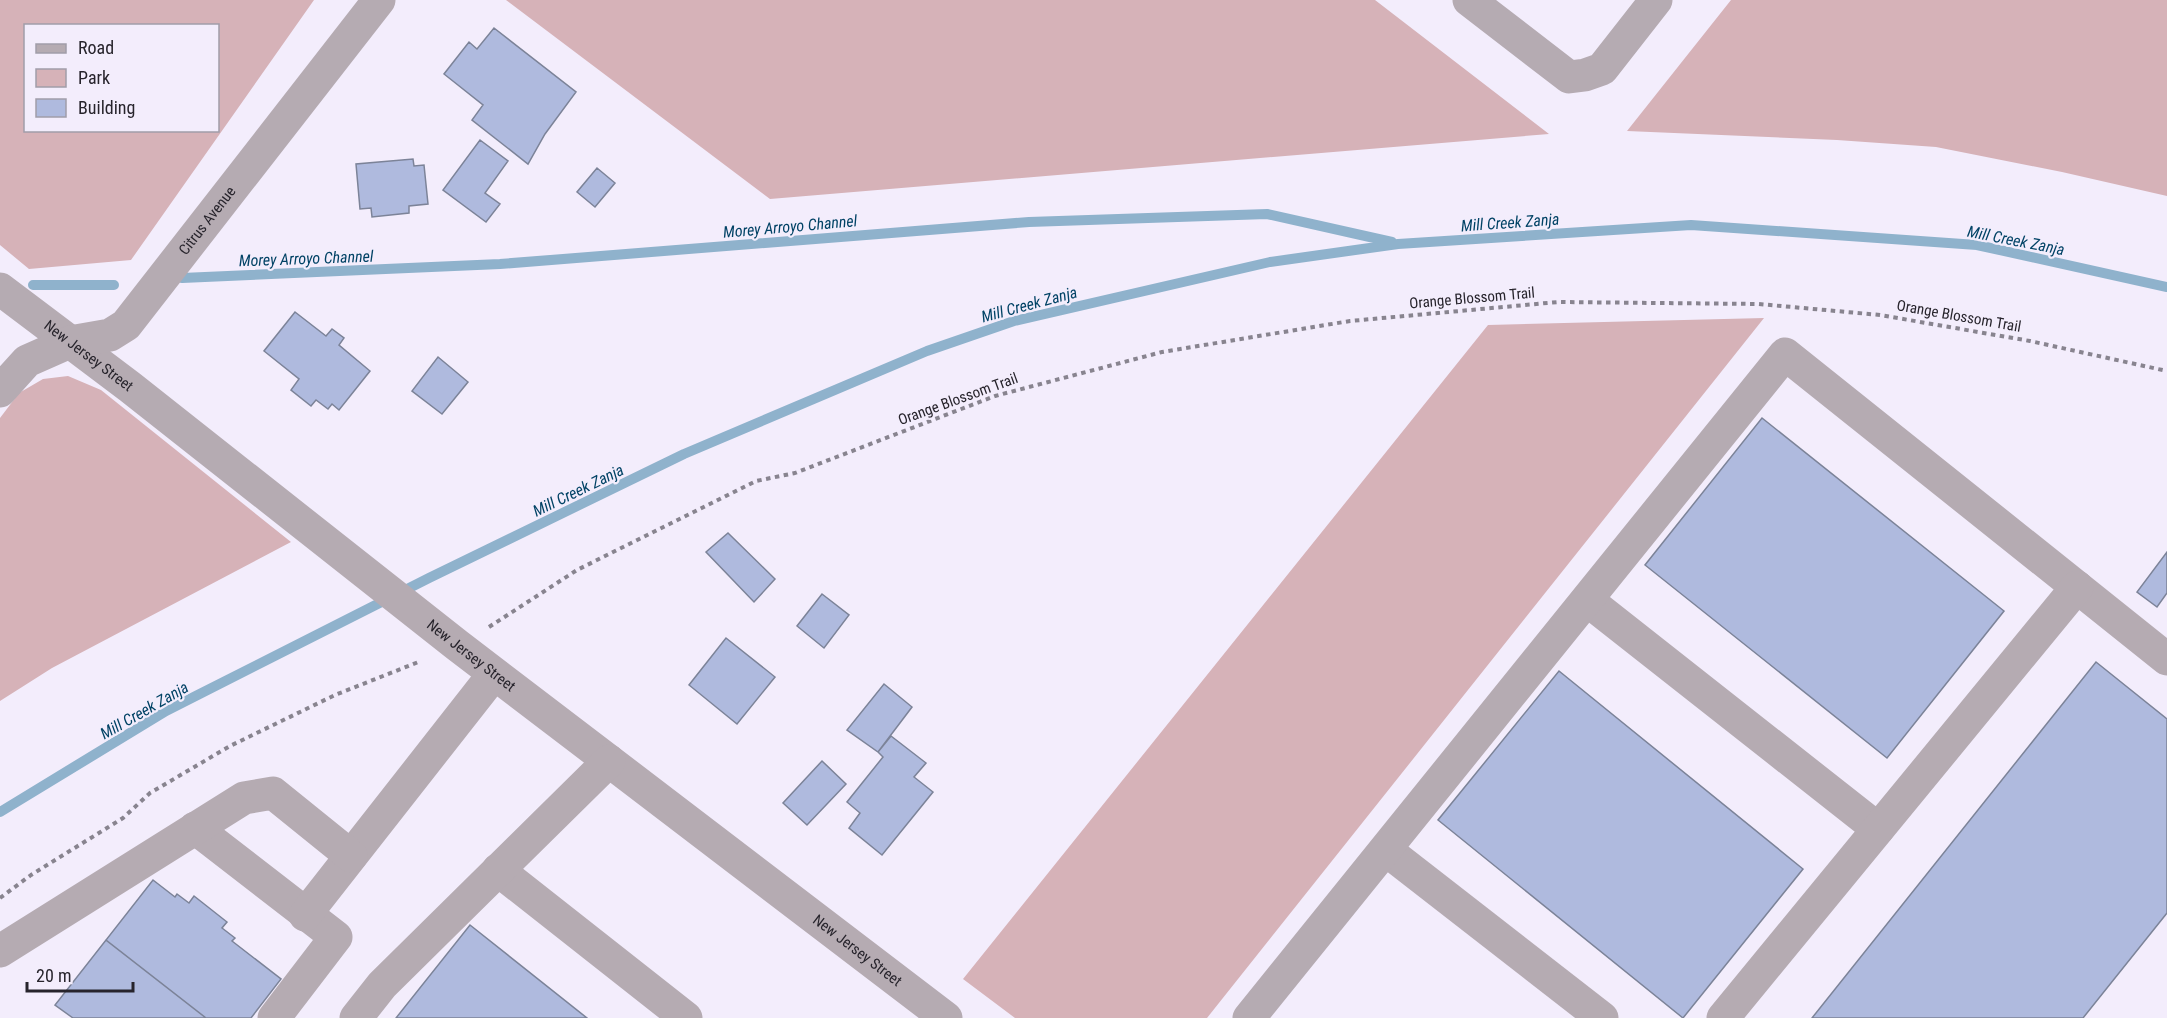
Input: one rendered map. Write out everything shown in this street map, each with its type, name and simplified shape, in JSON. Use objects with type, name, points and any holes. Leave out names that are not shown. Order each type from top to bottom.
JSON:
[{"type":"street","name":"Citrus Avenue","points":[[0,391],[27,362],[70,342],[110,335],[126,325],[379,0]]},
{"type":"street","points":[[1468,0],[1569,77],[1585,75],[1602,69],[1656,0]]},
{"type":"street","name":"New Jersey Street","points":[[0,289],[130,387],[494,674],[946,1018]]},
{"type":"street","points":[[1249,1018],[1785,354],[2167,659]]},
{"type":"street","points":[[1723,1018],[2077,587]]},
{"type":"street","points":[[1587,600],[1878,829]]},
{"type":"street","points":[[305,915],[494,674]]},
{"type":"street","points":[[356,1018],[382,985],[609,761]]},
{"type":"street","points":[[0,951],[244,798],[273,793],[351,856]]},
{"type":"street","points":[[195,828],[336,938],[274,1018]]},
{"type":"street","points":[[1386,850],[1602,1018]]},
{"type":"street","points":[[498,870],[686,1018]]},
{"type":"path","name":"Orange Blossom Trail","points":[[795,473],[994,396],[1162,352],[1350,321],[1558,302],[1760,304],[1880,315],[2030,341],[2167,371]]},
{"type":"path","points":[[0,898],[31,875],[123,818]]},
{"type":"green space","points":[[0,0],[314,0],[131,260],[29,269],[0,245]]},
{"type":"green space","points":[[506,0],[1375,0],[1549,134],[770,199]]},
{"type":"green space","points":[[1731,0],[2167,0],[2167,196],[1936,147],[1837,140],[1627,131]]},
{"type":"green space","points":[[1764,318],[1207,1018],[1015,1018],[963,979],[1488,325]]},
{"type":"green space","points":[[68,376],[101,390],[291,542],[52,668],[0,701],[0,418],[19,393],[43,379]]},
{"type":"building","points":[[494,28],[576,92],[545,134],[528,164],[472,120],[483,105],[444,74],[469,42],[477,49]]},
{"type":"building","points":[[480,140],[508,161],[485,193],[500,204],[486,222],[443,190]]},
{"type":"building","points":[[413,159],[414,166],[424,165],[428,204],[409,206],[409,213],[372,217],[371,208],[360,209],[356,164]]},
{"type":"building","points":[[597,168],[615,183],[595,207],[577,192]]},
{"type":"building","points":[[295,312],[326,336],[332,329],[344,338],[339,345],[370,371],[339,410],[332,404],[328,409],[316,400],[311,406],[291,390],[299,379],[264,351]]},
{"type":"building","points":[[438,357],[468,382],[442,414],[412,391]]},
{"type":"building","points":[[1762,418],[2004,611],[1887,758],[1645,565]]},
{"type":"building","points":[[728,533],[775,579],[754,602],[706,552]]},
{"type":"building","points":[[2167,552],[2167,593],[2157,607],[2137,592]]},
{"type":"building","points":[[822,594],[849,615],[824,648],[797,626]]},
{"type":"building","points":[[726,638],[775,677],[737,724],[689,685]]},
{"type":"building","points":[[2096,662],[2167,719],[2167,913],[2083,1018],[1812,1018]]},
{"type":"building","points":[[1559,671],[1803,869],[1683,1018],[1438,820]]},
{"type":"building","points":[[884,684],[912,707],[878,752],[847,730]]},
{"type":"building","points":[[891,736],[926,763],[914,777],[933,792],[882,855],[849,828],[860,813],[847,802],[883,757],[878,752]]},
{"type":"building","points":[[822,761],[846,784],[807,825],[783,803]]},
{"type":"building","points":[[153,880],[175,897],[177,894],[189,903],[194,896],[227,922],[222,928],[235,938],[232,941],[281,979],[251,1018],[206,1018],[106,940]]},
{"type":"building","points":[[470,925],[587,1018],[396,1018]]},
{"type":"building","points":[[106,940],[206,1018],[73,1018],[55,1005]]},
{"type":"waterway","name":"Morey Arroyo Channel","points":[[182,278],[500,264],[1029,222],[1267,214],[1392,242]]},
{"type":"waterway","name":"Mill Creek Zanja","points":[[0,812],[166,711],[429,578],[684,454],[927,351],[1014,321],[1270,262],[1398,244],[1691,225],[1977,245],[2167,287]]},
{"type":"waterway","name":"Morey Arroyo Channel","points":[[33,285],[114,285]]}]
